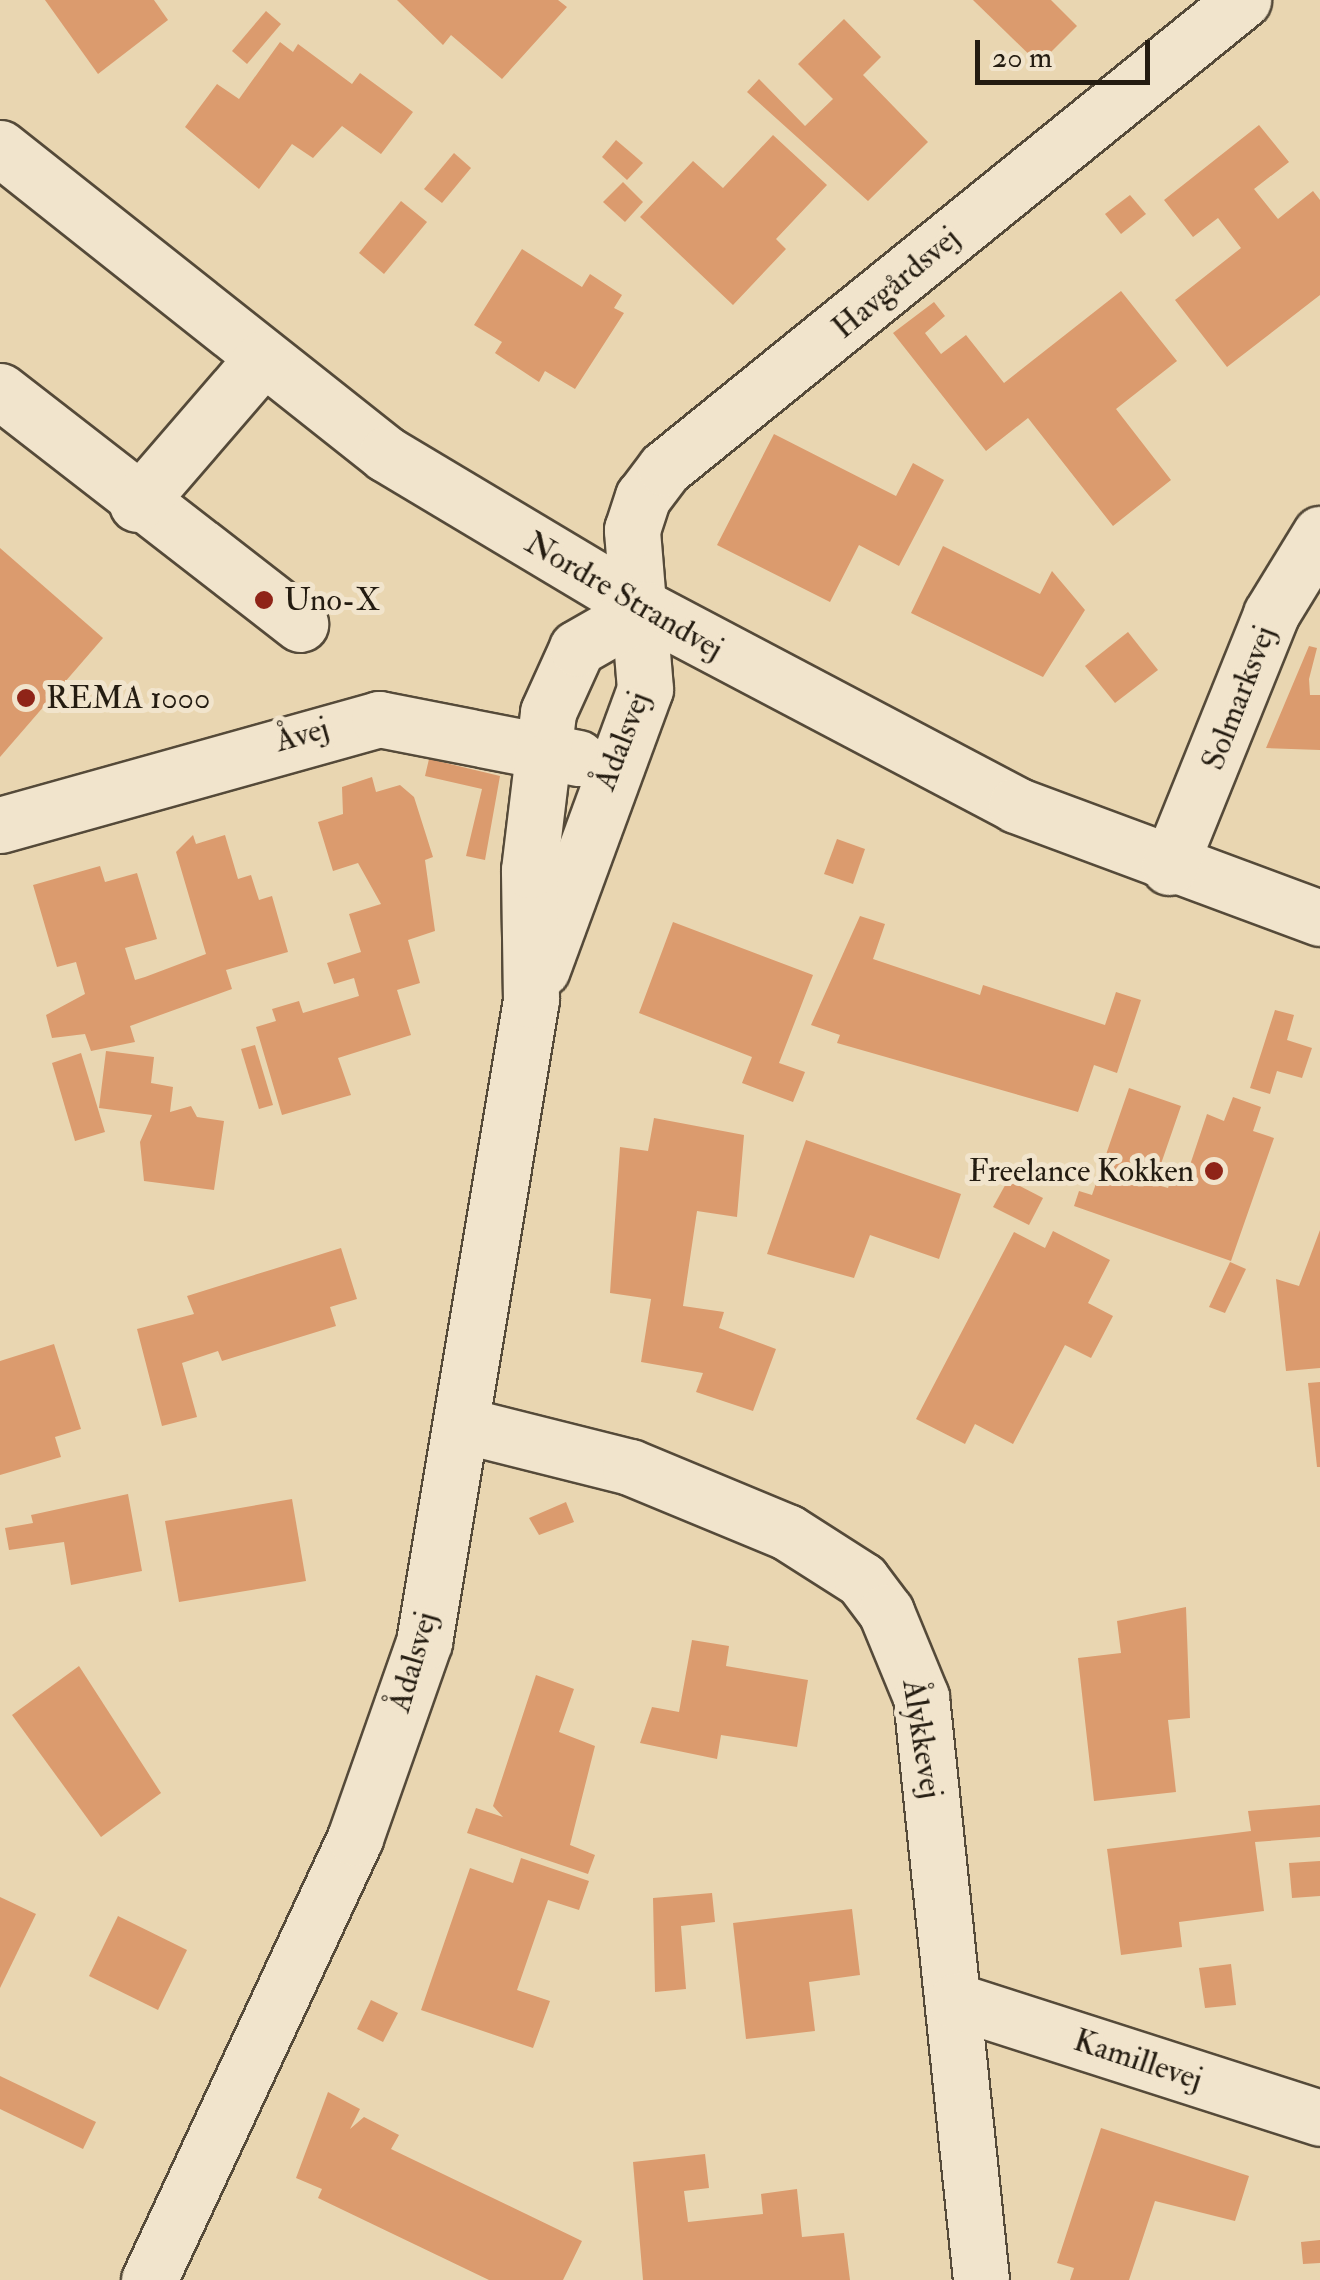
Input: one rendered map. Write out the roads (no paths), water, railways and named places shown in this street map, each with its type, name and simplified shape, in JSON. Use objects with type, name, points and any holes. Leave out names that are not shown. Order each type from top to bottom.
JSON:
[{"type":"street","name":"Havgårdsvej","points":[[645,610],[632,530],[665,468],[1243,0]]},
{"type":"street","name":"Nordre Strandvej","points":[[0,148],[386,454],[645,610],[941,768],[1169,867],[1320,918]]},
{"type":"street","points":[[137,504],[263,358]]},
{"type":"street","points":[[0,391],[137,504],[300,624]]},
{"type":"street","name":"Solmarksvej","points":[[1169,867],[1271,614],[1320,534]]},
{"type":"street","name":"Ådalsvej","points":[[149,2280],[355,1838],[424,1642],[531,1000],[609,766],[645,689],[645,610],[576,648],[557,680],[528,870],[531,1000]]},
{"type":"street","name":"Åvej","points":[[0,825],[341,724],[422,722],[609,766]]},
{"type":"street","name":"Ålykkevej","points":[[463,1425],[530,1436],[682,1486],[787,1532],[862,1580],[904,1647],[921,1697],[956,2001],[981,2280]]},
{"type":"street","name":"Kamillevej","points":[[956,2001],[1320,2118]]},
{"type":"place","name":"Uno-X","points":[[264,600]]},
{"type":"place","name":"REMA 1000","points":[[26,698]]},
{"type":"place","name":"Freelance Kokken","points":[[1214,1171]]}]
